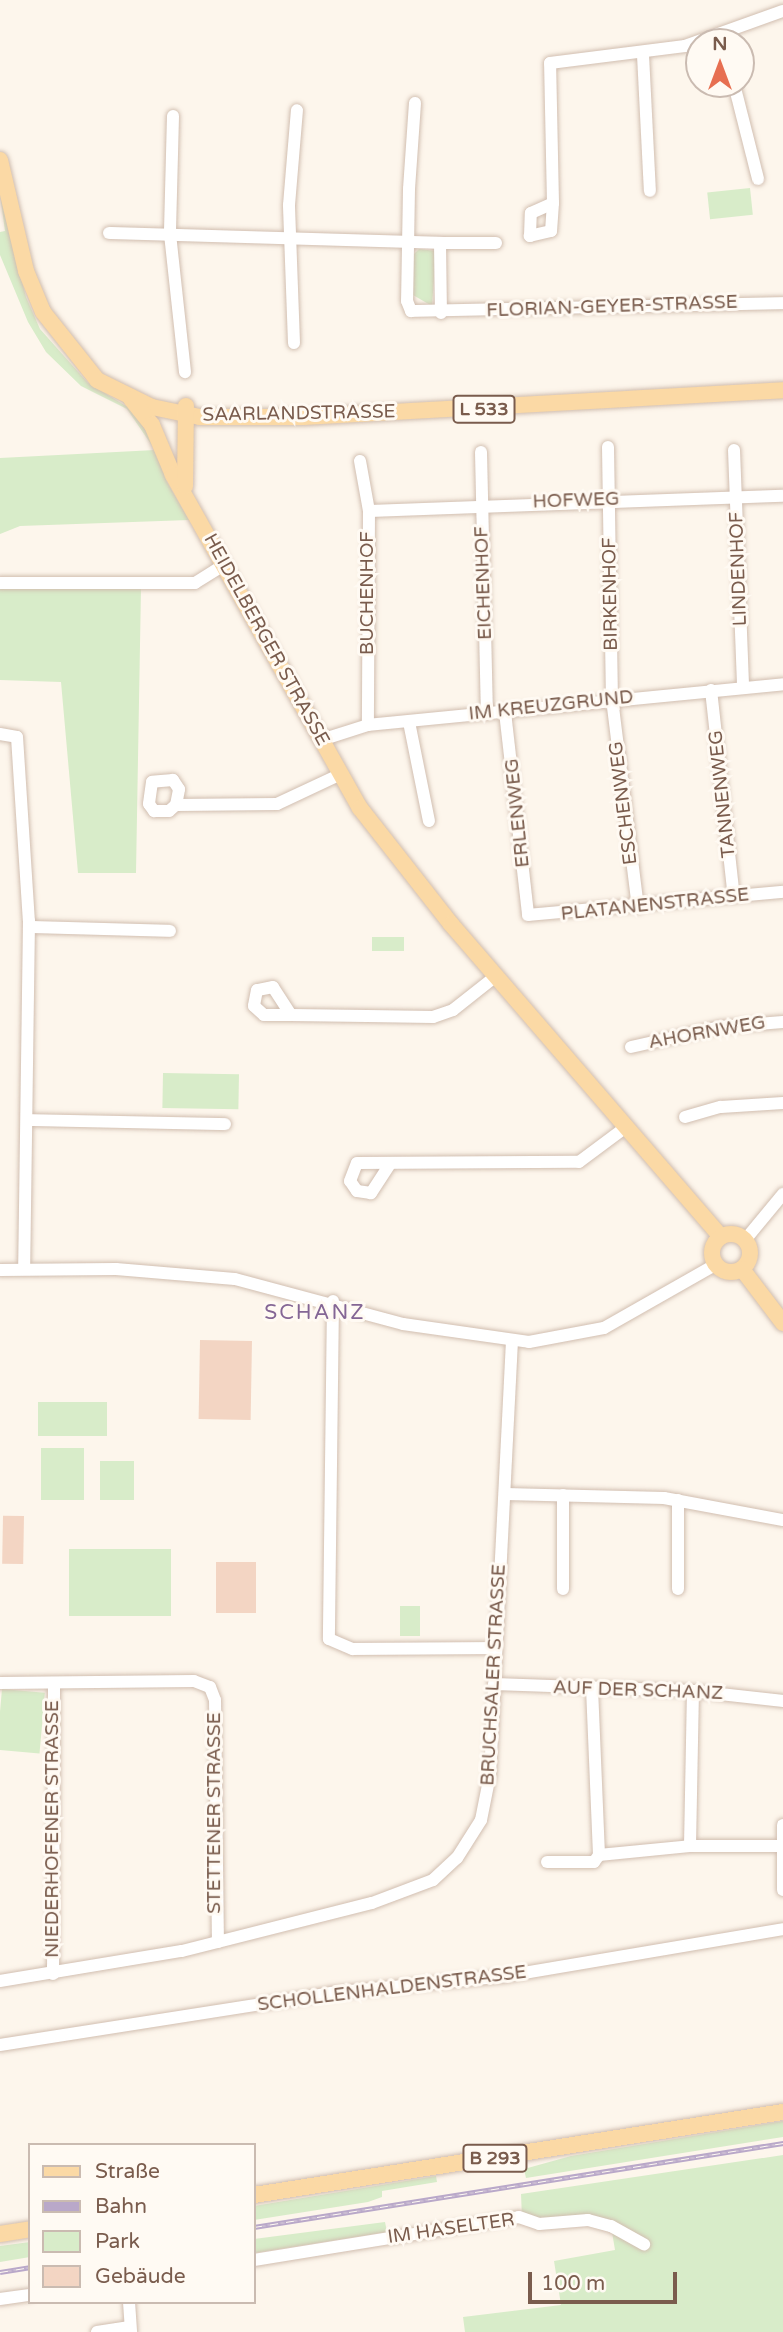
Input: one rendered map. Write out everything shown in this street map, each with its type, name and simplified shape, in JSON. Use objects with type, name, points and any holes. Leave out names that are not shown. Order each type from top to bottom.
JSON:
[{"type":"main road","name":"L 533","points":[[0,160],[33,292],[81,361]]},
{"type":"main road","name":"SAARLANDSTRASSE","points":[[81,361],[97,380],[131,399],[227,418],[445,411],[783,390]]},
{"type":"main road","name":"SAARLANDSTRASSE","points":[[81,361],[125,388],[180,409],[417,402],[783,380]]},
{"type":"main road","name":"HEIDELBERGER STRASSE","points":[[131,399],[165,451],[191,505],[321,740],[405,869],[721,1237]]},
{"type":"main road","name":"HEIDELBERGER STRASSE","points":[[180,409],[182,468],[191,505]]},
{"type":"main road","points":[[165,451],[180,409]]},
{"type":"main road","points":[[721,1237],[745,1240],[750,1256],[741,1269],[733,1273],[715,1265],[714,1245],[721,1237]]},
{"type":"main road","points":[[741,1269],[783,1323]]},
{"type":"main road","name":"B 293","points":[[256,2195],[783,2112]]},
{"type":"main road","points":[[0,2234],[28,2229]]},
{"type":"street","points":[[745,28],[783,11]]},
{"type":"street","points":[[552,203],[551,63],[643,54],[685,46]]},
{"type":"street","points":[[643,54],[650,191]]},
{"type":"street","points":[[738,98],[758,179]]},
{"type":"street","points":[[408,242],[415,103]]},
{"type":"street","points":[[294,343],[291,241],[297,110]]},
{"type":"street","points":[[173,116],[170,233],[185,372]]},
{"type":"street","points":[[109,233],[170,233],[291,241],[496,243]]},
{"type":"street","name":"FLORIAN-GEYER-STRASSE","points":[[408,242],[408,308],[441,313],[660,302],[783,303]]},
{"type":"street","points":[[440,243],[441,313]]},
{"type":"street","name":"BIRKENHOF","points":[[608,447],[612,699]]},
{"type":"street","name":"LINDENHOF","points":[[734,450],[743,688]]},
{"type":"street","name":"EICHENHOF","points":[[481,452],[487,713]]},
{"type":"street","name":"BUCHENHOF","points":[[360,461],[369,511],[368,725]]},
{"type":"street","name":"HOFWEG","points":[[369,511],[481,503],[783,496]]},
{"type":"street","points":[[0,583],[195,583],[225,564]]},
{"type":"street","name":"IM KREUZGRUND","points":[[321,740],[368,725],[783,684]]},
{"type":"street","name":"TANNENWEG","points":[[711,691],[734,897]]},
{"type":"street","name":"ESCHENWEG","points":[[612,699],[638,906]]},
{"type":"street","name":"ERLENWEG","points":[[505,712],[528,915]]},
{"type":"street","points":[[409,722],[429,821]]},
{"type":"street","points":[[0,734],[17,737],[29,928],[24,1269]]},
{"type":"street","points":[[176,806],[277,804],[341,774]]},
{"type":"street","name":"PLATANENSTRASSE","points":[[528,915],[783,892]]},
{"type":"street","points":[[29,928],[170,931]]},
{"type":"street","points":[[291,1015],[433,1017],[453,1010],[496,976]]},
{"type":"street","name":"AHORNWEG","points":[[631,1047],[720,1027],[783,1022]]},
{"type":"street","points":[[685,1117],[721,1107],[783,1103]]},
{"type":"street","points":[[27,1120],[225,1124]]},
{"type":"street","points":[[390,1164],[579,1162],[626,1127]]},
{"type":"street","points":[[745,1240],[783,1194]]},
{"type":"street","points":[[0,1270],[195,1274],[332,1301],[403,1324],[513,1342],[565,1338],[604,1328],[715,1265]]},
{"type":"street","points":[[332,1301],[328,1453],[329,1639],[353,1649],[495,1648]]},
{"type":"street","name":"BRUCHSALER STRASSE","points":[[0,1981],[53,1974],[218,1942],[406,1893],[442,1872],[471,1840],[486,1805],[513,1342]]},
{"type":"street","points":[[505,1494],[678,1500],[783,1520]]},
{"type":"street","points":[[563,1495],[563,1589]]},
{"type":"street","points":[[678,1500],[678,1589]]},
{"type":"street","name":"STETTENER STRASSE","points":[[0,1683],[194,1681],[214,1692],[218,1942]]},
{"type":"street","name":"NIEDERHOFENER STRASSE","points":[[53,1974],[54,1683]]},
{"type":"street","name":"AUF DER SCHANZ","points":[[494,1684],[692,1690],[783,1701]]},
{"type":"street","points":[[547,1862],[594,1862],[599,1855],[592,1688]]},
{"type":"street","points":[[690,1846],[692,1690]]},
{"type":"street","points":[[783,1825],[783,1890]]},
{"type":"street","points":[[599,1855],[690,1846],[781,1846]]},
{"type":"street","name":"SCHOLLENHALDENSTRASSE","points":[[0,2045],[331,1993],[506,1976],[783,1929]]},
{"type":"street","name":"IM HASELTER","points":[[256,2260],[519,2217],[539,2224],[588,2220],[644,2244]]},
{"type":"street","points":[[0,2299],[28,2295]]},
{"type":"street","points":[[97,2332],[131,2330],[129,2304]]},
{"type":"green space","points":[[750,188],[753,215],[710,219],[707,192]]},
{"type":"green space","points":[[0,194],[26,297],[40,329],[88,383],[136,412],[146,423],[167,482],[189,520],[20,526],[0,534],[0,458],[155,450],[127,409],[81,386],[46,352],[28,322],[0,255],[0,232],[5,231]]},
{"type":"green space","points":[[419,249],[436,251],[432,306],[413,295],[414,254]]},
{"type":"green space","points":[[0,588],[141,588],[136,873],[78,873],[61,682],[0,680]]},
{"type":"green space","points":[[372,937],[404,937],[404,951],[372,951]]},
{"type":"green space","points":[[163,1073],[239,1074],[238,1109],[162,1108]]},
{"type":"green space","points":[[38,1402],[107,1402],[107,1436],[38,1436]]},
{"type":"green space","points":[[41,1448],[84,1448],[84,1500],[41,1500]]},
{"type":"green space","points":[[100,1461],[134,1461],[134,1500],[100,1500]]},
{"type":"green space","points":[[69,1549],[171,1549],[171,1616],[69,1616]]},
{"type":"green space","points":[[400,1606],[420,1606],[420,1636],[400,1636]]},
{"type":"green space","points":[[2,1689],[45,1693],[40,1754],[0,1750]]},
{"type":"green space","points":[[783,2121],[783,2137],[526,2178],[524,2169],[571,2156]]},
{"type":"green space","points":[[783,2155],[783,2332],[465,2332],[463,2317],[561,2305],[554,2261],[615,2250],[611,2226],[522,2218],[521,2194]]},
{"type":"green space","points":[[436,2176],[437,2182],[382,2191],[382,2197],[368,2202],[256,2220],[256,2206]]},
{"type":"green space","points":[[385,2222],[387,2232],[256,2253],[256,2239]]},
{"type":"green space","points":[[28,2242],[28,2257],[0,2262],[0,2246]]},
{"type":"building","points":[[200,1340],[252,1341],[251,1420],[199,1419]]},
{"type":"building","points":[[3,1516],[24,1516],[23,1564],[2,1564]]},
{"type":"building","points":[[216,1562],[256,1562],[256,1613],[216,1613]]},
{"type":"railway","points":[[256,2227],[783,2143]]},
{"type":"railway","points":[[0,2272],[28,2267]]},
{"type":"district","name":"SCHANZ","points":[[315,1313]]}]
